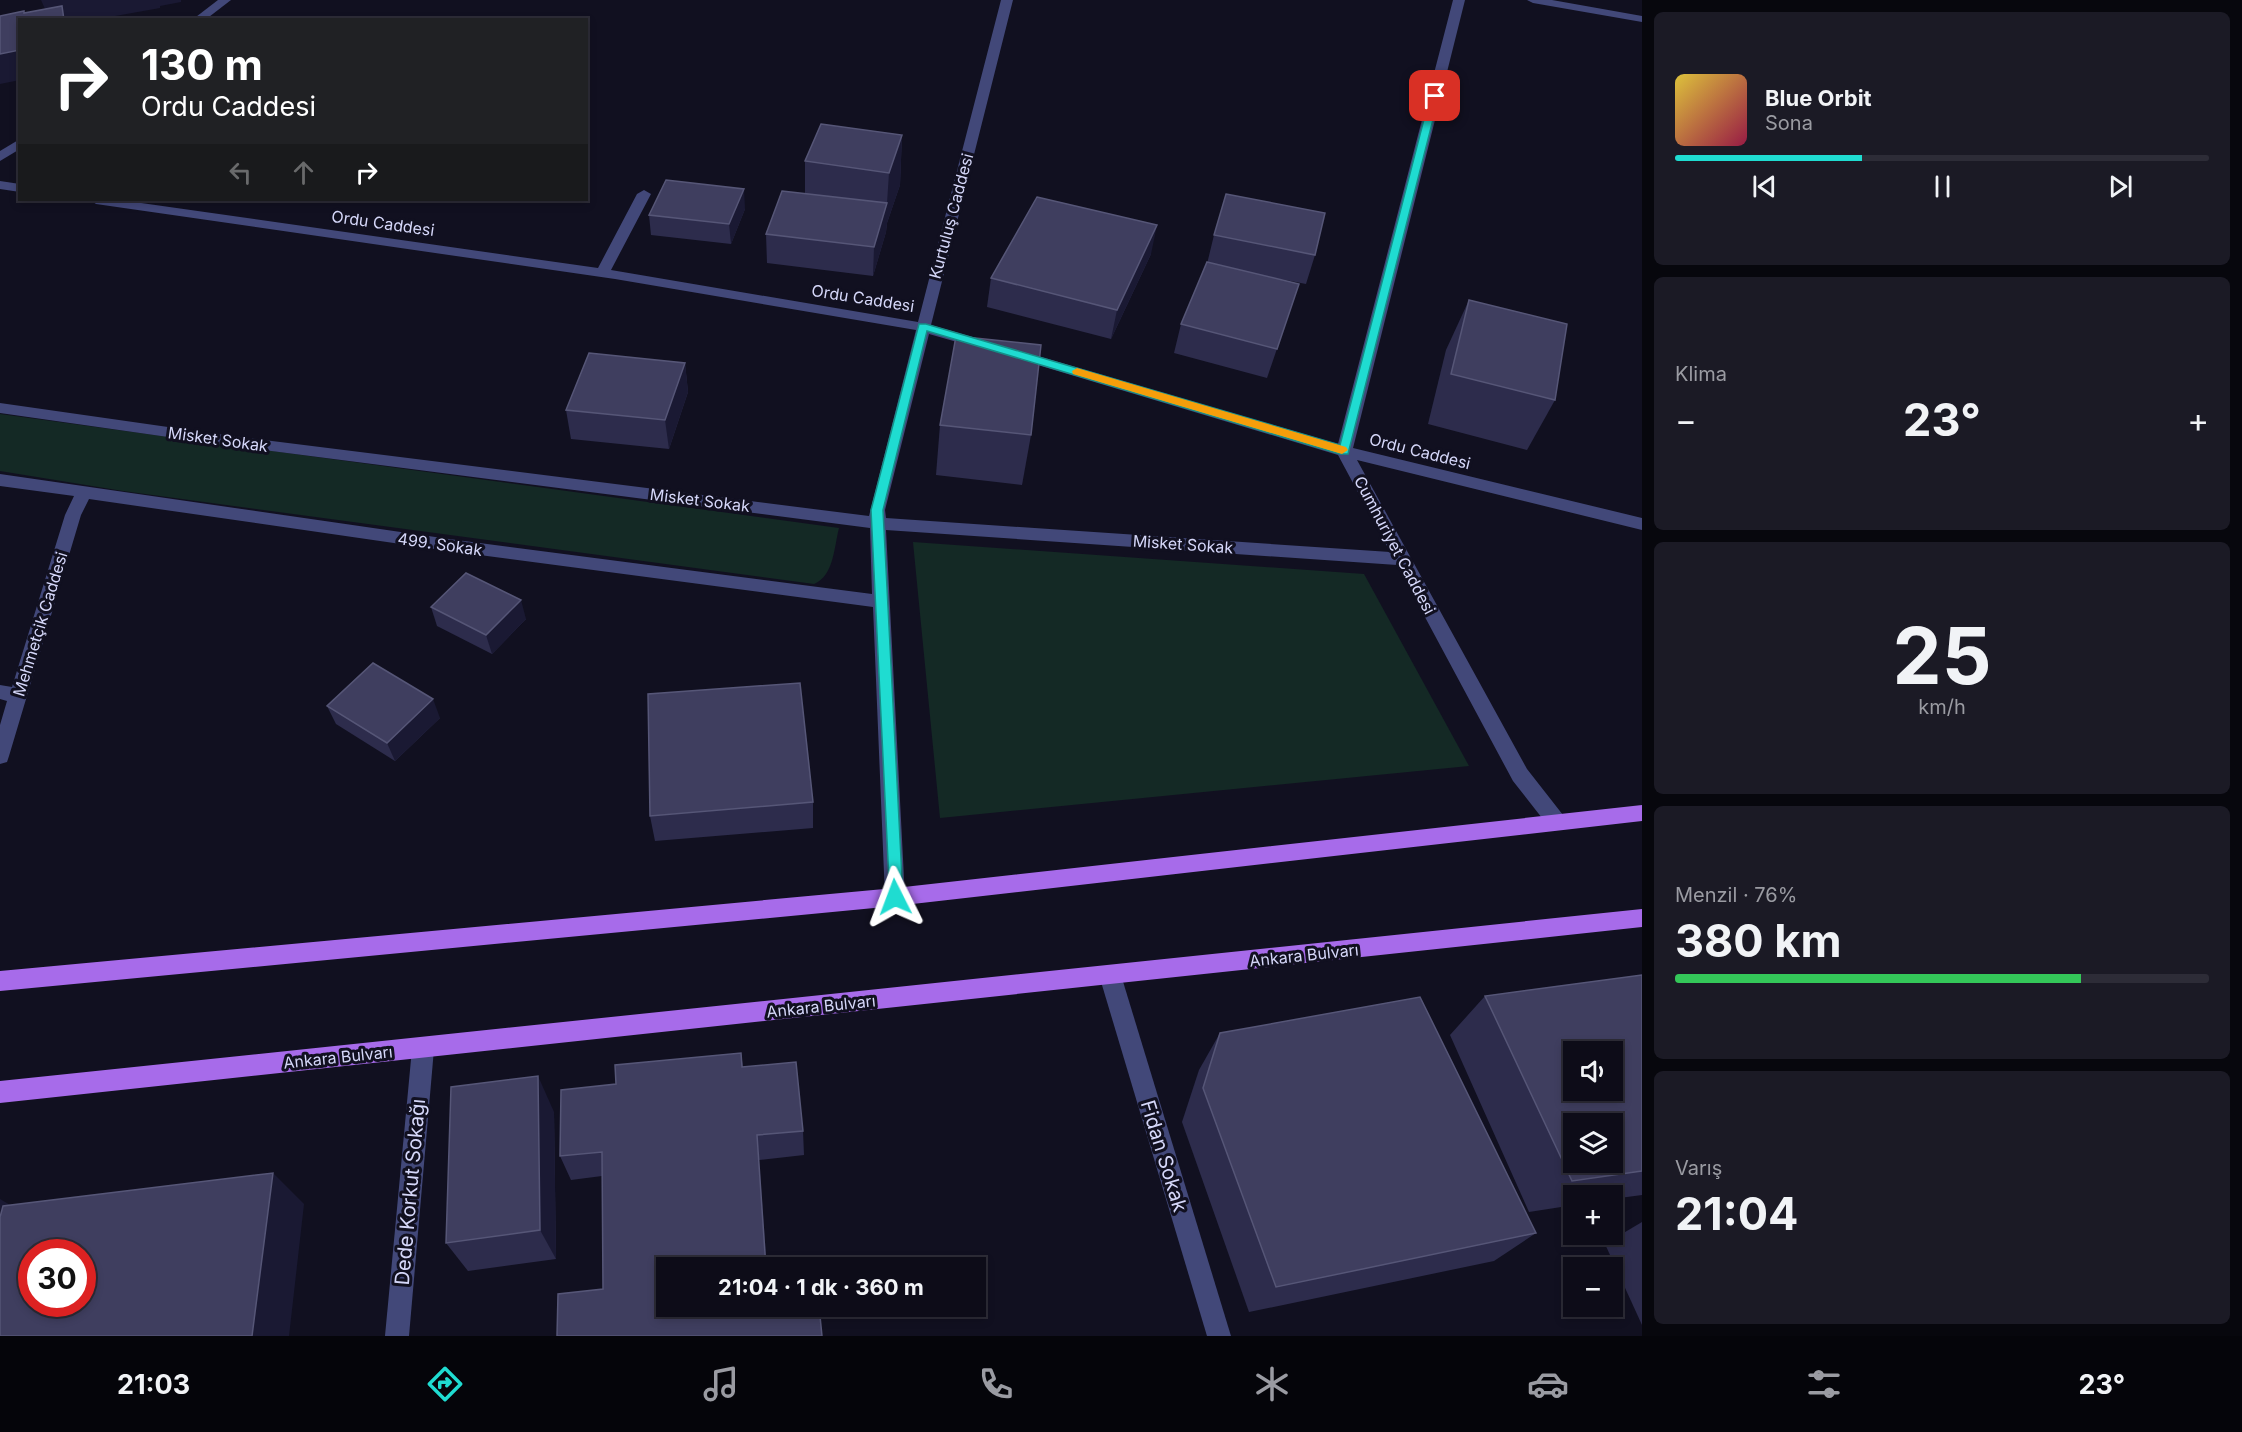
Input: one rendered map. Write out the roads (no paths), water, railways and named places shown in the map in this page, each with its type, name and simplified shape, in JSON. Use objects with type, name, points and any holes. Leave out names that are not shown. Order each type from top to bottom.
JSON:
[{"type":"main road","points":[[0,981],[895,897],[1642,813]]},
{"type":"main road","name":"Ankara Bulvarı","points":[[0,1092],[423,1049],[1642,918]]},
{"type":"street","points":[[200,18],[225,0]]},
{"type":"street","name":"Kurtuluş Caddesi","points":[[895,897],[877,510],[1007,0]]},
{"type":"street","points":[[1344,451],[1459,0]]},
{"type":"street","points":[[1533,0],[1642,19]]},
{"type":"street","points":[[0,157],[18,144]]},
{"type":"street","points":[[0,185],[18,188]]},
{"type":"street","points":[[602,274],[644,194]]},
{"type":"street","name":"Ordu Caddesi","points":[[103,201],[602,274],[922,327],[1344,451],[1642,524]]},
{"type":"street","name":"Misket Sokak","points":[[0,408],[217,439],[878,523],[1403,559]]},
{"type":"street","name":"Cumhuriyet Caddesi","points":[[1344,451],[1520,775],[1556,821]]},
{"type":"street","name":"499. Sokak","points":[[0,480],[460,547],[881,603]]},
{"type":"street","name":"Mehmetçik Caddesi","points":[[0,756],[73,515],[84,492]]},
{"type":"street","points":[[0,692],[18,696]]},
{"type":"street","name":"Fidan Sokak","points":[[1110,975],[1219,1336]]},
{"type":"street","name":"Dede Korkut Sokağı","points":[[397,1336],[423,1049]]}]
